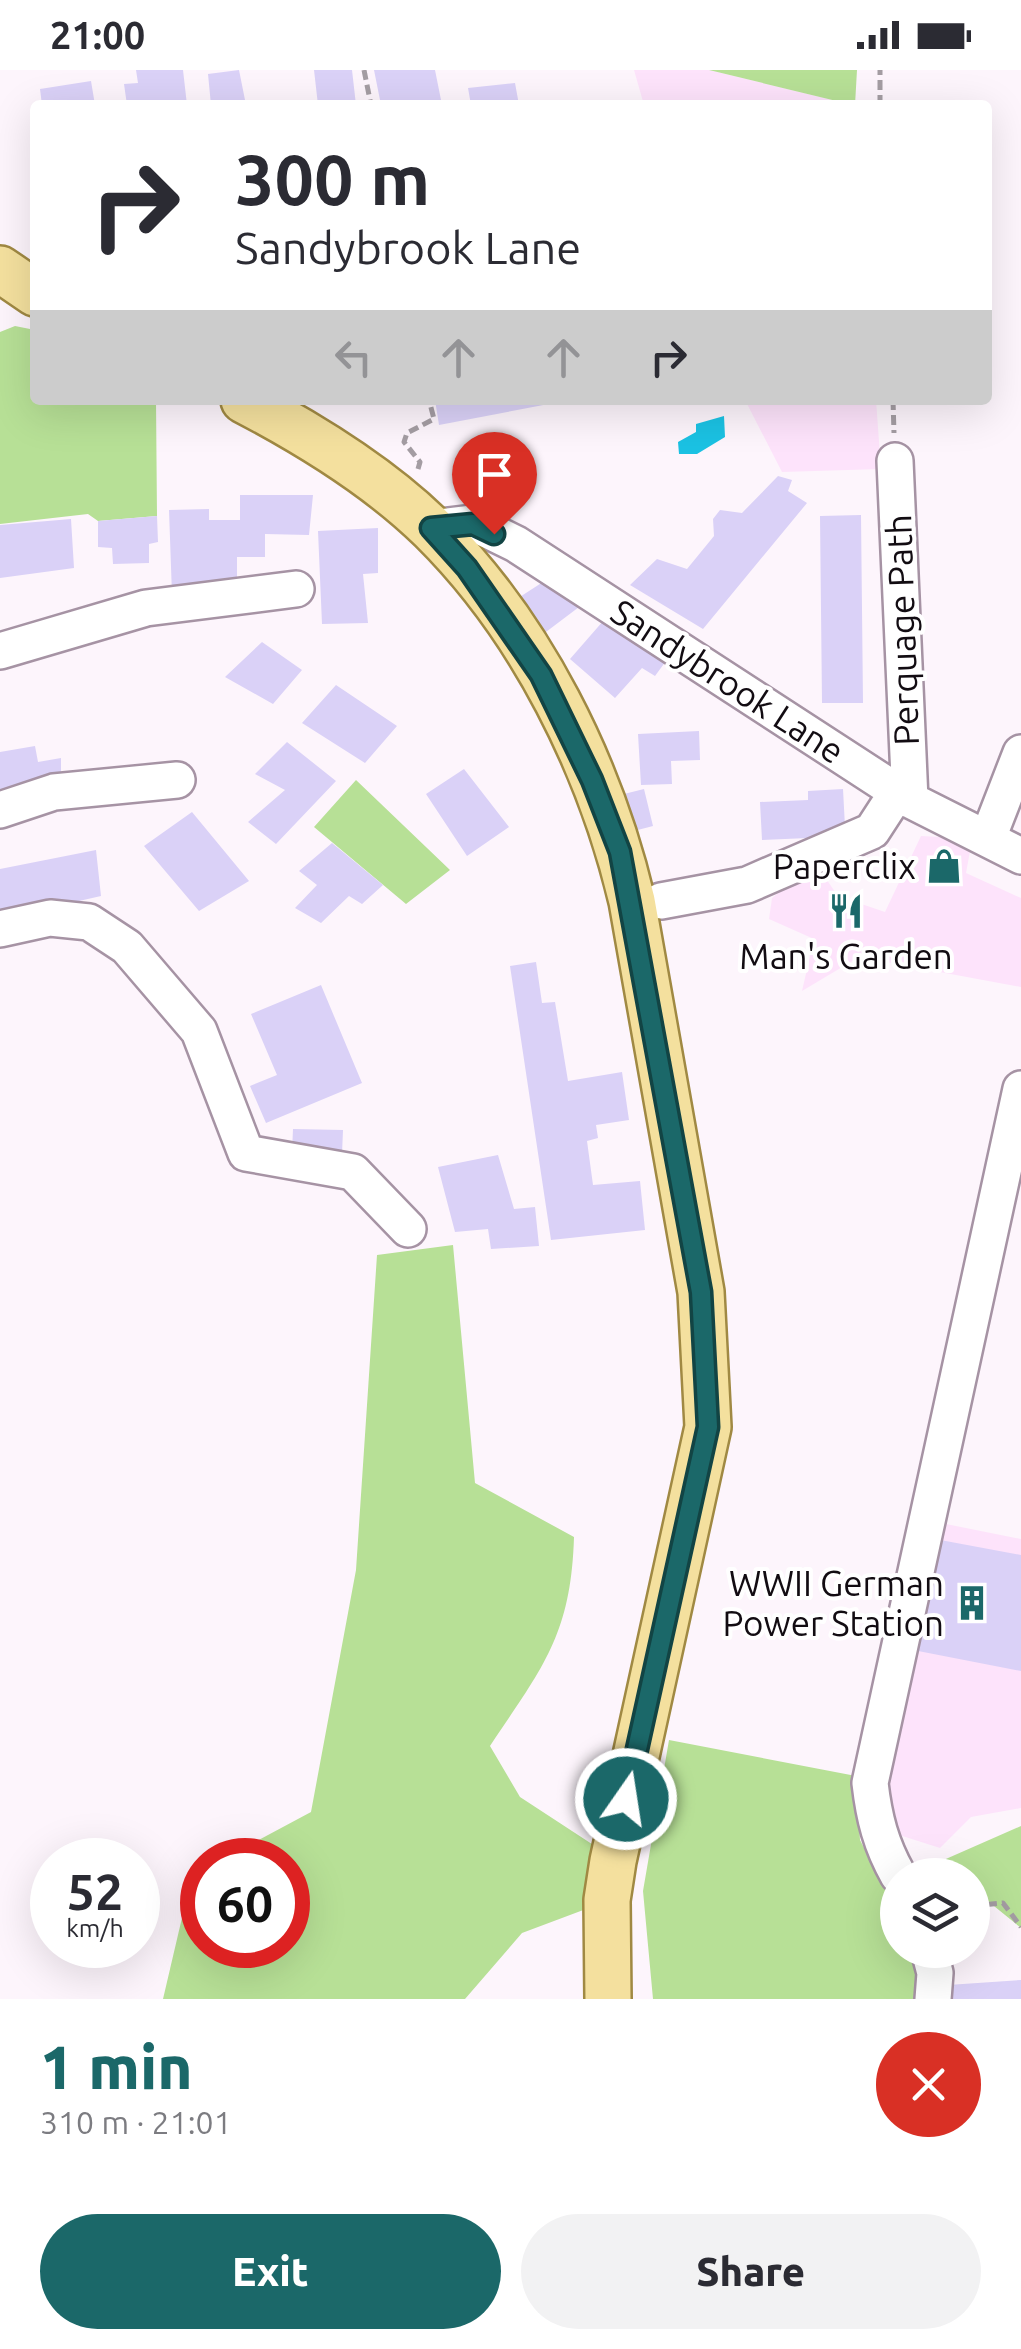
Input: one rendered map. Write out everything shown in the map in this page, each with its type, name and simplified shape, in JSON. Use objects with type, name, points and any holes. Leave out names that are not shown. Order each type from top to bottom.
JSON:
[{"type":"main road","points":[[252,405],[347,462],[431,528],[467,568],[557,702],[620,852],[701,1292],[708,1427],[612,1861],[608,1999]]},
{"type":"street","name":"Perquage Path","points":[[895,461],[904,796]]},
{"type":"street","name":"Sandybrook Lane","points":[[431,528],[473,524],[516,544],[904,796],[1021,856]]},
{"type":"street","points":[[0,651],[146,608],[296,590]]},
{"type":"street","points":[[988,838],[1021,754]]},
{"type":"street","points":[[0,810],[54,792],[177,780]]},
{"type":"street","points":[[661,901],[748,885],[872,830],[904,796]]},
{"type":"street","points":[[0,929],[50,918],[89,922],[127,947],[199,1031],[246,1153],[354,1172],[408,1229]]},
{"type":"street","points":[[888,1858],[874,1820],[870,1783],[1021,1089]]},
{"type":"street","points":[[933,1999],[934,1968]]},
{"type":"path","points":[[364,70],[370,100]]},
{"type":"path","points":[[880,70],[880,100]]},
{"type":"path","points":[[392,497],[395,477],[418,469],[420,462],[404,442],[407,434],[434,419],[430,405]]},
{"type":"path","points":[[990,1905],[1003,1904],[1021,1927]]},
{"type":"shaded area","points":[[634,70],[709,70],[832,100],[643,100]]},
{"type":"shaded area","points":[[748,405],[876,405],[881,469],[782,472]]},
{"type":"shaded area","points":[[921,836],[940,837],[970,851],[966,873],[1021,898],[1021,987],[859,957],[802,991],[814,939],[769,919],[772,898],[815,863],[838,896],[885,912]]},
{"type":"shaded area","points":[[936,1522],[1021,1539],[1021,1808],[971,1817],[940,1848],[896,1834],[887,1790]]},
{"type":"green space","points":[[709,70],[857,70],[855,100],[832,100]]},
{"type":"green space","points":[[15,326],[30,329],[30,405],[156,405],[157,516],[98,521],[88,514],[0,524],[0,332]]},
{"type":"green space","points":[[356,780],[450,870],[406,904],[314,827]]},
{"type":"green space","points":[[453,1245],[475,1483],[574,1537],[572,1571],[560,1626],[539,1672],[490,1746],[520,1797],[598,1848],[586,1909],[522,1933],[465,1999],[163,1999],[180,1926],[180,1968],[310,1968],[310,1838],[262,1838],[311,1812],[356,1570],[377,1255]]},
{"type":"green space","points":[[669,1740],[856,1776],[860,1840],[880,1879],[880,1968],[918,1968],[916,1999],[653,1999],[643,1891]]},
{"type":"green space","points":[[1021,1826],[1021,1928],[990,1903],[990,1858],[948,1858]]},
{"type":"water","points":[[724,416],[725,437],[697,454],[679,454],[678,442],[696,432],[696,424]]},
{"type":"building","points":[[136,70],[183,70],[186,100],[126,100],[124,84],[138,83]]},
{"type":"building","points":[[239,70],[245,100],[211,100],[208,74]]},
{"type":"building","points":[[314,70],[352,70],[355,100],[317,100]]},
{"type":"building","points":[[374,70],[435,70],[441,100],[380,100]]},
{"type":"building","points":[[91,81],[94,100],[41,100],[40,89]]},
{"type":"building","points":[[515,83],[518,100],[470,100],[468,88]]},
{"type":"building","points":[[436,405],[543,405],[439,425]]},
{"type":"building","points":[[778,476],[792,480],[788,491],[807,503],[703,629],[630,585],[657,559],[687,569],[714,536],[713,519],[720,510],[742,513]]},
{"type":"building","points":[[240,495],[313,495],[309,535],[265,534],[265,557],[237,557],[237,593],[172,595],[169,510],[209,509],[209,520],[240,520]]},
{"type":"building","points":[[861,515],[863,703],[822,703],[820,516]]},
{"type":"building","points":[[157,516],[158,542],[149,544],[149,563],[113,564],[112,548],[98,547],[98,521]]},
{"type":"building","points":[[71,519],[74,568],[0,578],[0,525]]},
{"type":"building","points":[[378,528],[378,573],[363,574],[368,623],[322,624],[318,531]]},
{"type":"building","points":[[546,580],[583,604],[534,641],[509,604]]},
{"type":"building","points":[[604,620],[666,661],[655,676],[642,668],[615,698],[570,659]]},
{"type":"building","points":[[262,642],[302,670],[273,704],[225,677]]},
{"type":"building","points":[[336,685],[397,726],[365,763],[302,723]]},
{"type":"building","points":[[699,731],[700,760],[671,761],[672,784],[641,785],[638,734]]},
{"type":"building","points":[[287,742],[336,781],[276,844],[248,822],[285,790],[255,774]]},
{"type":"building","points":[[35,746],[38,762],[61,758],[61,778],[0,802],[0,752]]},
{"type":"building","points":[[464,769],[509,827],[467,856],[426,794]]},
{"type":"building","points":[[644,789],[653,826],[630,832],[620,795]]},
{"type":"building","points":[[843,789],[846,846],[809,848],[808,838],[762,840],[760,802],[808,800],[808,791]]},
{"type":"building","points":[[192,812],[249,881],[199,911],[144,846]]},
{"type":"building","points":[[332,843],[383,885],[362,904],[349,896],[321,923],[295,908],[317,885],[299,871]]},
{"type":"building","points":[[96,850],[101,896],[0,919],[0,869]]},
{"type":"building","points":[[536,962],[542,1003],[555,1002],[568,1081],[622,1072],[629,1120],[596,1125],[598,1138],[587,1141],[593,1185],[640,1181],[645,1230],[551,1240],[510,966]]},
{"type":"building","points":[[321,985],[362,1083],[266,1123],[250,1086],[277,1075],[251,1014]]},
{"type":"building","points":[[293,1129],[343,1130],[342,1154],[292,1152]]},
{"type":"building","points":[[498,1155],[514,1209],[535,1207],[539,1246],[491,1249],[488,1229],[455,1232],[438,1167]]},
{"type":"building","name":"WWII German Power Station","points":[[935,1539],[1021,1555],[1021,1671],[913,1650]]},
{"type":"building","points":[[1021,1980],[1021,1999],[950,1999],[948,1985]]},
{"type":"place","name":"Paperclix","points":[[944,866]]},
{"type":"place","name":"Man's Garden","points":[[846,911]]},
{"type":"place","name":"WWII German Power Station","points":[[972,1603]]},
{"type":"route","points":[[494,534],[473,524],[431,528],[467,568],[525,648],[557,702],[620,852],[701,1292],[708,1427],[626,1799]]}]
